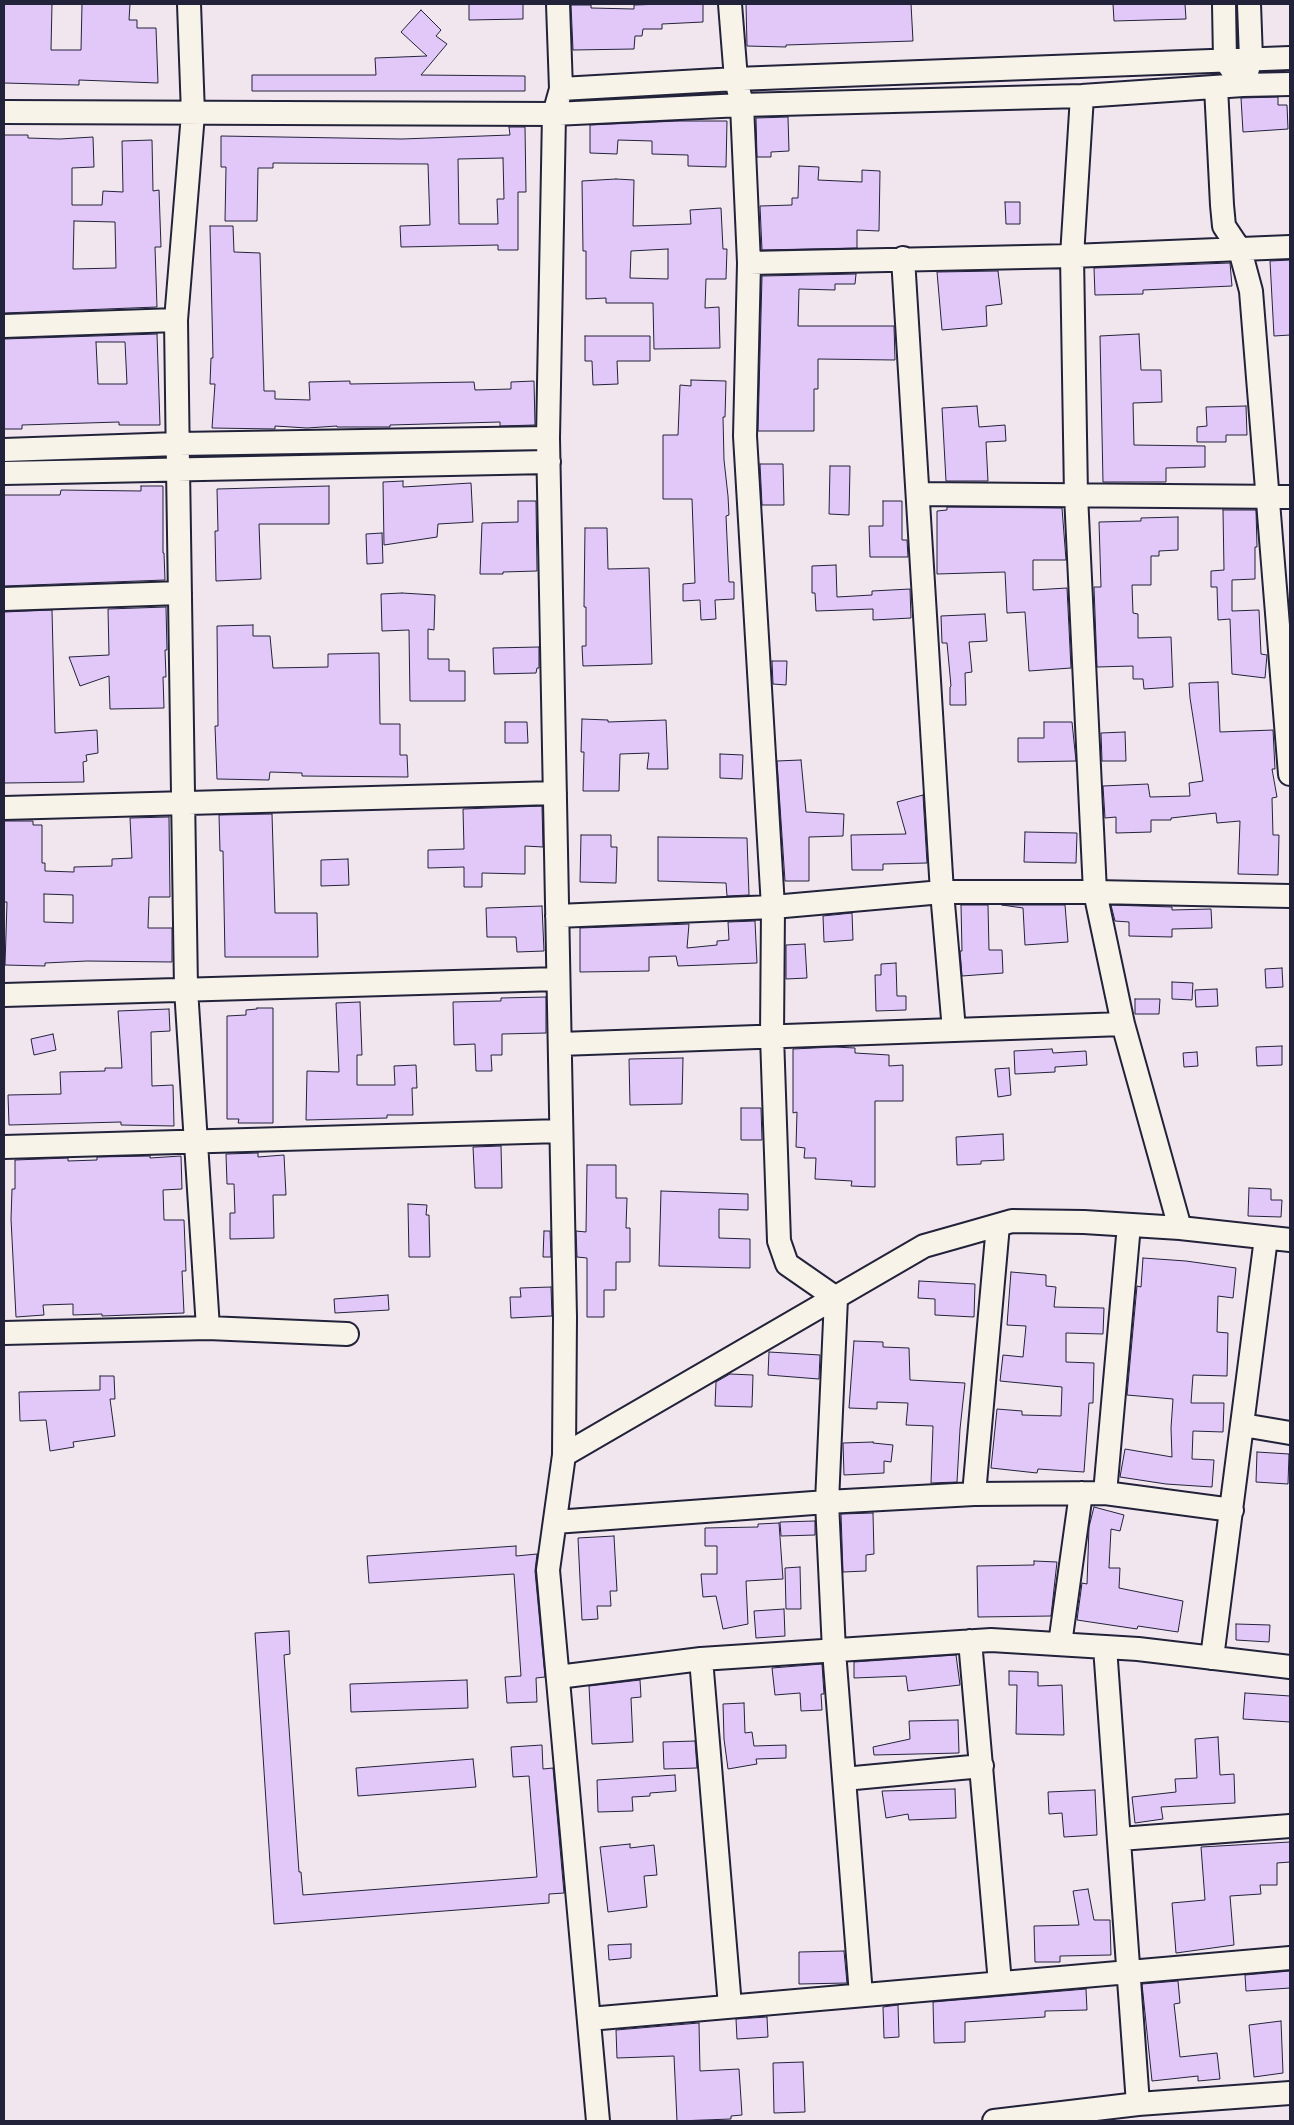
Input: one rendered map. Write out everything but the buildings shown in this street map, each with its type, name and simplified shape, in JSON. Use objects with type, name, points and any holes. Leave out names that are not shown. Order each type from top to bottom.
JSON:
[{"type":"street","points":[[189,4],[194,114],[176,320],[178,468],[186,989],[208,1328]]},
{"type":"street","points":[[558,4],[561,89],[554,114],[548,462],[565,1317],[564,1455],[548,1570],[598,2121]]},
{"type":"street","points":[[730,4],[736,79],[742,105],[749,263],[745,436],[773,907],[772,1036],[779,1241],[787,1264],[836,1298]]},
{"type":"street","points":[[1224,4],[1225,60],[1242,85]]},
{"type":"street","points":[[1242,85],[1251,59],[1249,4]]},
{"type":"street","points":[[561,89],[736,79],[1290,58]]},
{"type":"street","points":[[4,112],[554,114],[742,105],[1082,96],[1242,85],[1290,84]]},
{"type":"street","points":[[1216,87],[1224,226],[1240,250],[1251,291],[1290,774]]},
{"type":"street","points":[[1082,96],[1072,256],[1076,495],[1095,892],[1123,1024],[1180,1228]]},
{"type":"street","points":[[749,263],[903,258],[1072,256],[1290,247]]},
{"type":"street","points":[[903,258],[942,892],[954,1030]]},
{"type":"street","points":[[4,326],[176,320]]},
{"type":"street","points":[[4,450],[178,444],[548,438]]},
{"type":"street","points":[[4,473],[548,462]]},
{"type":"street","points":[[918,494],[1290,497]]},
{"type":"street","points":[[4,599],[180,593]]},
{"type":"street","points":[[4,808],[183,801],[555,792]]},
{"type":"street","points":[[557,916],[773,907],[942,892],[1095,892],[1290,896]]},
{"type":"street","points":[[4,995],[558,979]]},
{"type":"street","points":[[560,1044],[1123,1024]]},
{"type":"street","points":[[4,1147],[561,1131]]},
{"type":"street","points":[[564,1455],[924,1246],[1012,1221],[1180,1228],[1290,1240]]},
{"type":"street","points":[[974,1494],[998,1225]]},
{"type":"street","points":[[1105,1493],[1129,1225]]},
{"type":"street","points":[[1212,1658],[1266,1238]]},
{"type":"street","points":[[836,1298],[827,1502],[834,1651],[861,1994]]},
{"type":"street","points":[[4,1333],[208,1328],[347,1334]]},
{"type":"street","points":[[1243,1426],[1290,1433]]},
{"type":"street","points":[[1060,1644],[1081,1493]]},
{"type":"street","points":[[555,1522],[827,1502],[974,1494],[1105,1493],[1232,1510]]},
{"type":"street","points":[[558,1676],[701,1660],[991,1640],[1105,1647],[1290,1667]]},
{"type":"street","points":[[970,1641],[1000,1983]]},
{"type":"street","points":[[1105,1647],[1138,2104]]},
{"type":"street","points":[[701,1660],[730,2006]]},
{"type":"street","points":[[844,1779],[982,1766]]},
{"type":"street","points":[[1120,1839],[1290,1826]]},
{"type":"street","points":[[589,2019],[1290,1958]]},
{"type":"street","points":[[994,2121],[1138,2104],[1290,2093]]}]
